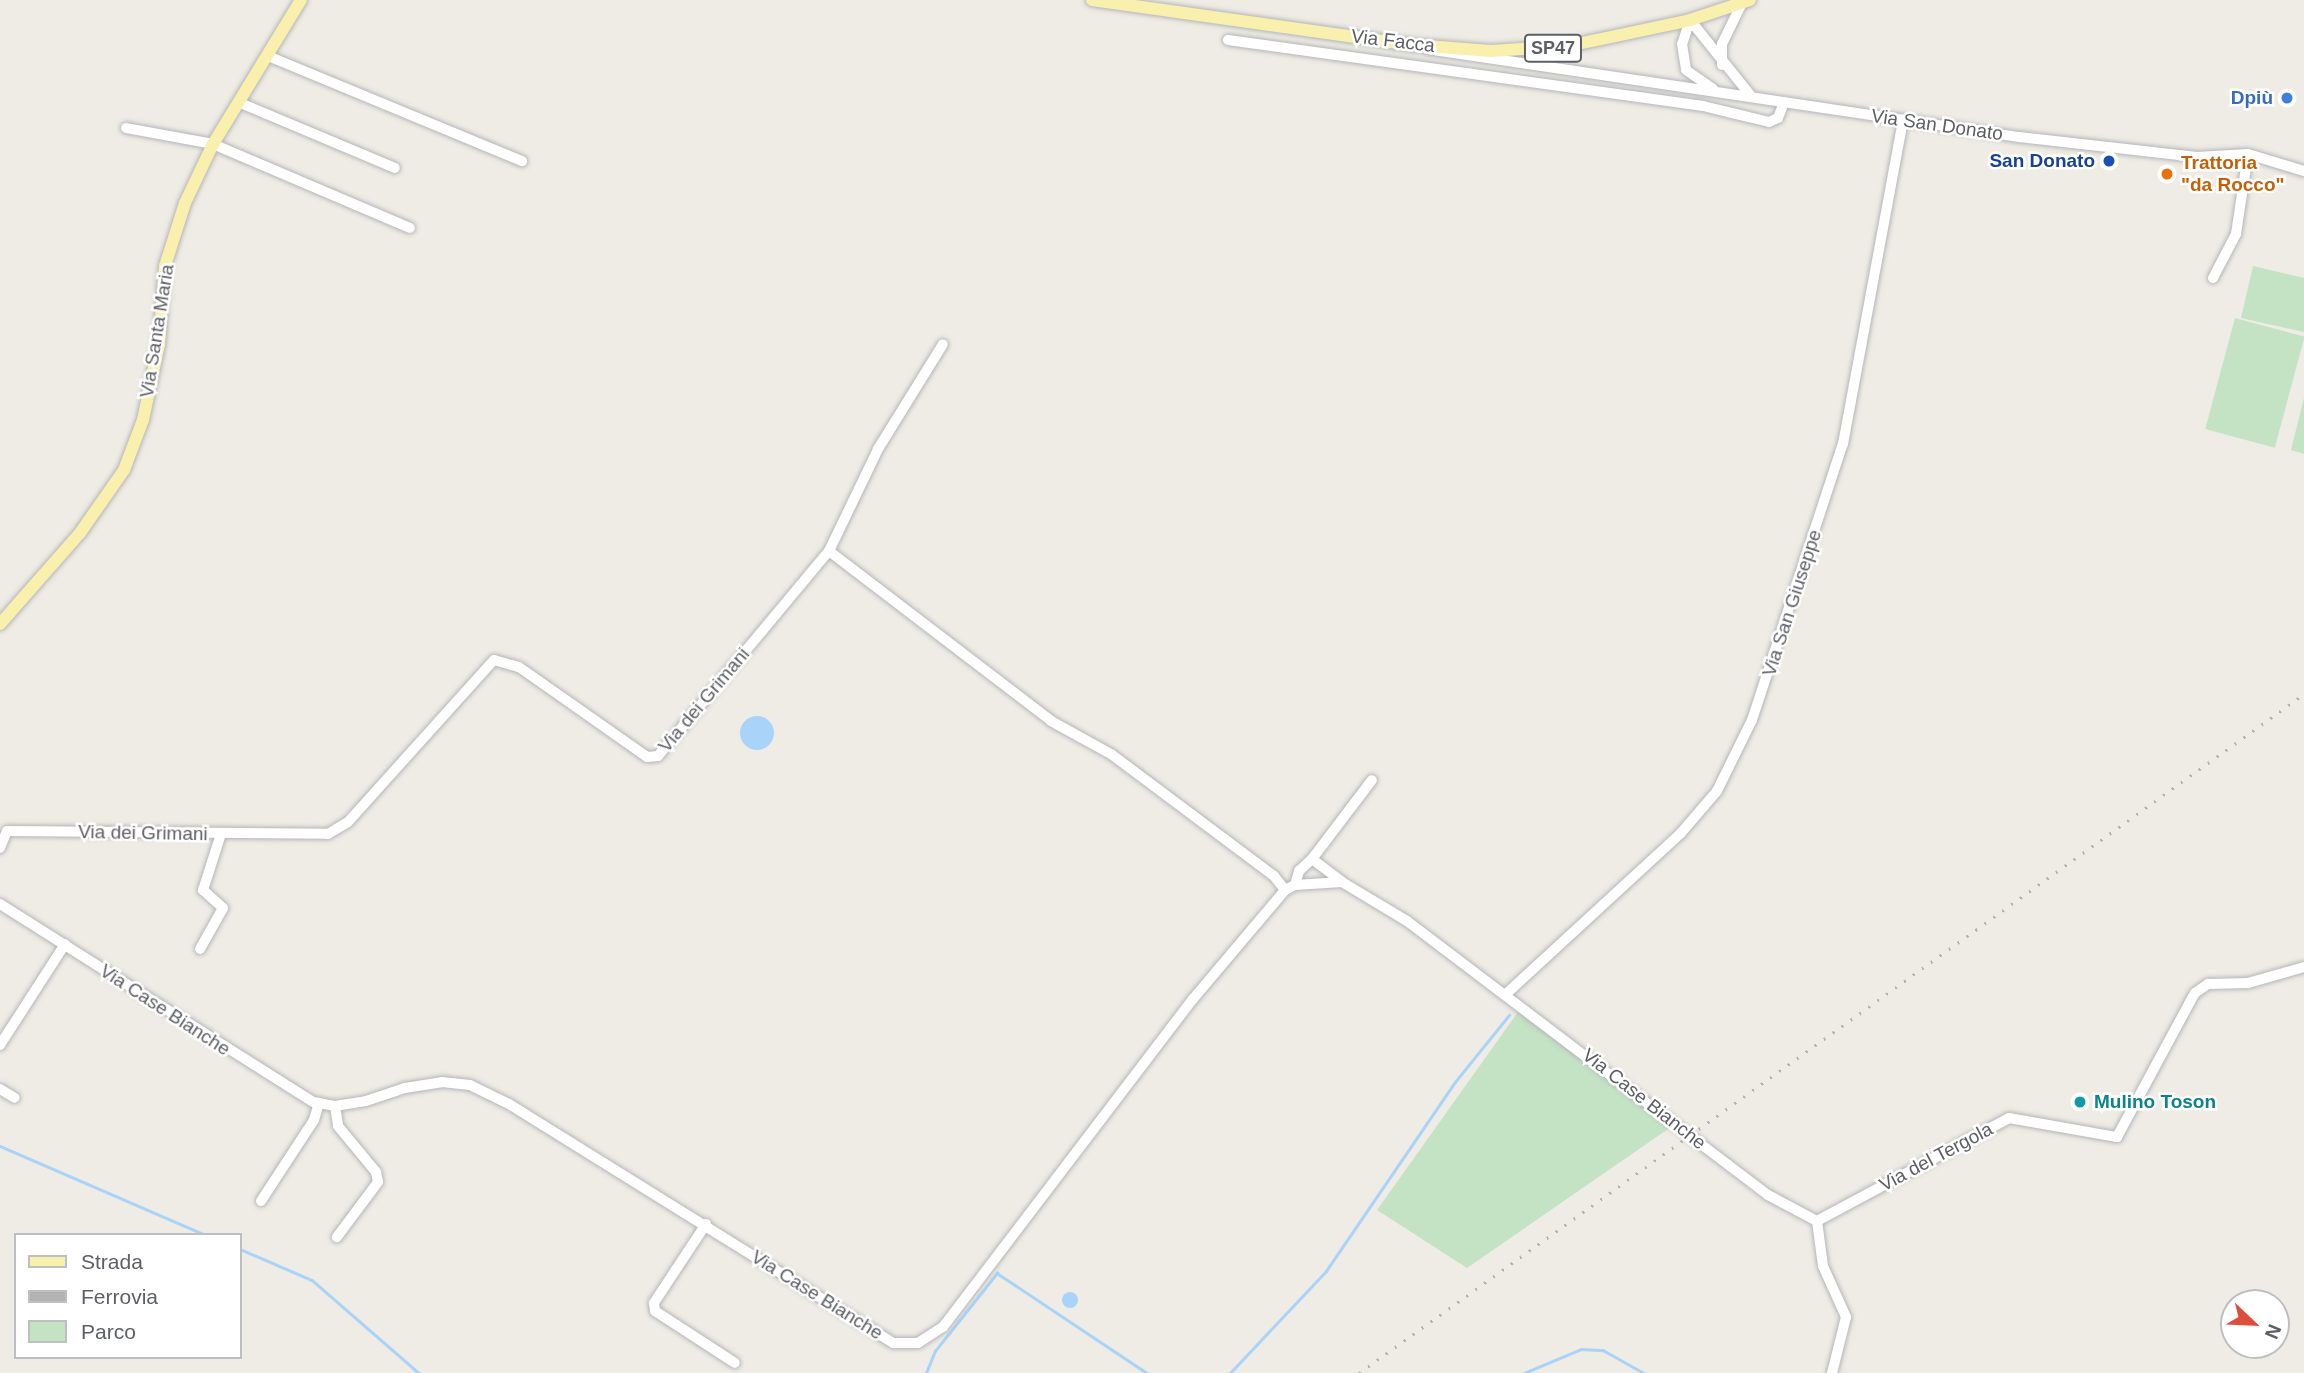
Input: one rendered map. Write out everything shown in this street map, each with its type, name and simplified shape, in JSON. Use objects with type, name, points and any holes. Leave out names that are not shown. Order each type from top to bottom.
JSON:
[{"type":"main road","name":"Via Santa Maria","points":[[0,624],[80,533],[124,470],[143,420],[159,344],[165,266],[185,203],[213,144],[302,0]]},
{"type":"main road","name":"Via Facca","points":[[1094,0],[1414,45],[1531,50],[1690,20]]},
{"type":"main road","name":"SP47","points":[[1690,20],[1746,2]]},
{"type":"street","points":[[1722,65],[1722,44],[1746,2]]},
{"type":"street","points":[[1690,20],[1722,65],[1751,96]]},
{"type":"street","name":"Via San Donato","points":[[1690,20],[1682,44],[1686,70],[1719,92]]},
{"type":"street","points":[[1228,40],[1690,104],[1769,122],[1778,118],[1784,102]]},
{"type":"street","name":"Via San Donato","points":[[1414,45],[1439,54],[2141,152],[2197,157],[2248,154],[2304,171]]},
{"type":"street","points":[[268,56],[522,161]]},
{"type":"street","points":[[238,102],[395,168]]},
{"type":"street","name":"Via San Giuseppe","points":[[1506,994],[1681,833],[1717,791],[1752,720],[1843,444],[1903,120]]},
{"type":"street","points":[[126,128],[213,144],[410,228]]},
{"type":"street","points":[[2213,278],[2236,234],[2248,154]]},
{"type":"street","points":[[943,344],[878,449],[829,551],[1051,721],[1111,754],[1290,887],[1342,882]]},
{"type":"street","name":"Via dei Grimani","points":[[0,848],[6,831],[328,834],[348,822],[494,660],[519,667],[647,757],[658,756],[829,551]]},
{"type":"street","name":"Via Case Bianche","points":[[0,904],[266,1075],[319,1103],[335,1106],[366,1101],[405,1087],[442,1082],[470,1085],[706,1224],[894,1343],[918,1343],[943,1327],[1193,999],[1290,887],[1299,871],[1312,859],[1372,780]]},
{"type":"street","points":[[200,949],[222,908],[203,890],[221,834]]},
{"type":"street","name":"Via Case Bianche","points":[[1312,859],[1342,882],[1407,921],[1768,1195],[1817,1221]]},
{"type":"street","points":[[0,1045],[65,944]]},
{"type":"street","name":"Via del Tergola","points":[[1817,1221],[2010,1118],[2117,1138],[2195,993],[2208,984],[2248,983],[2304,967]]},
{"type":"street","points":[[0,1089],[15,1098]]},
{"type":"street","points":[[261,1201],[314,1120],[319,1103]]},
{"type":"street","points":[[335,1106],[338,1126],[376,1172],[378,1182],[337,1237]]},
{"type":"street","points":[[1817,1221],[1823,1266],[1846,1317],[1832,1373]]},
{"type":"street","points":[[706,1224],[654,1303],[655,1311],[735,1363]]},
{"type":"green space","points":[[2253,266],[2304,278],[2304,332],[2241,318]]},
{"type":"green space","points":[[2235,318],[2304,336],[2275,448],[2205,429]]},
{"type":"green space","points":[[2304,398],[2304,454],[2291,450]]},
{"type":"green space","points":[[1518,1012],[1671,1127],[1467,1268],[1377,1210]]},
{"type":"water","points":[[757,716],[769,721],[774,733],[769,745],[757,750],[745,745],[740,733],[745,721]]},
{"type":"water","points":[[1070,1292],[1076,1294],[1076,1306],[1070,1308],[1064,1306],[1062,1300],[1064,1294]]},
{"type":"waterway","points":[[1230,1373],[1326,1271],[1455,1082],[1509,1015]]},
{"type":"waterway","points":[[0,1146],[201,1233]]},
{"type":"waterway","points":[[242,1250],[312,1280],[419,1373]]},
{"type":"waterway","points":[[926,1373],[935,1351],[997,1273],[1147,1373]]},
{"type":"waterway","points":[[1524,1373],[1581,1349],[1603,1350],[1644,1373]]},
{"type":"railway","points":[[1359,1373],[2304,694]]},
{"type":"place","name":"Dpiù","points":[[2287,98]]},
{"type":"place","name":"San Donato","points":[[2109,161]]},
{"type":"place","name":"Trattoria \"da Rocco\"","points":[[2167,174]]},
{"type":"place","name":"Mulino Toson","points":[[2080,1102]]}]
